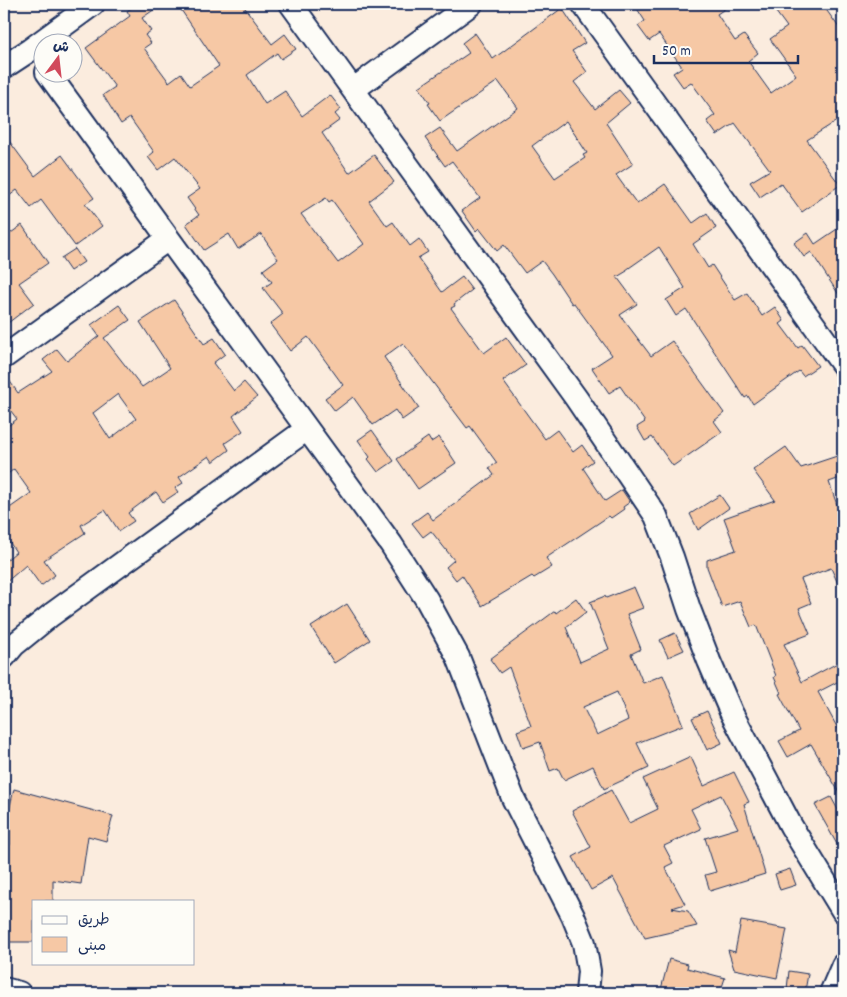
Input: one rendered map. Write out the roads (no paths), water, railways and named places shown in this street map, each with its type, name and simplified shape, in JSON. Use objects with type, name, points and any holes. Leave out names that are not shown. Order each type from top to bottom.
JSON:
[{"type":"street","points":[[63,32],[93,4]]},
{"type":"street","points":[[291,4],[576,398],[656,516],[672,556],[689,609],[731,712],[791,826],[843,911]]},
{"type":"street","points":[[354,89],[472,4]]},
{"type":"street","points":[[583,4],[843,364]]},
{"type":"street","points":[[4,67],[32,59]]},
{"type":"street","points":[[54,82],[391,544],[428,600],[458,657],[513,798],[574,916],[584,943],[589,971],[587,993]]},
{"type":"street","points":[[4,357],[168,239]]},
{"type":"street","points":[[4,657],[14,645],[51,616],[308,429]]},
{"type":"street","points":[[831,993],[843,965]]},
{"type":"street","points":[[4,989],[20,993]]}]
